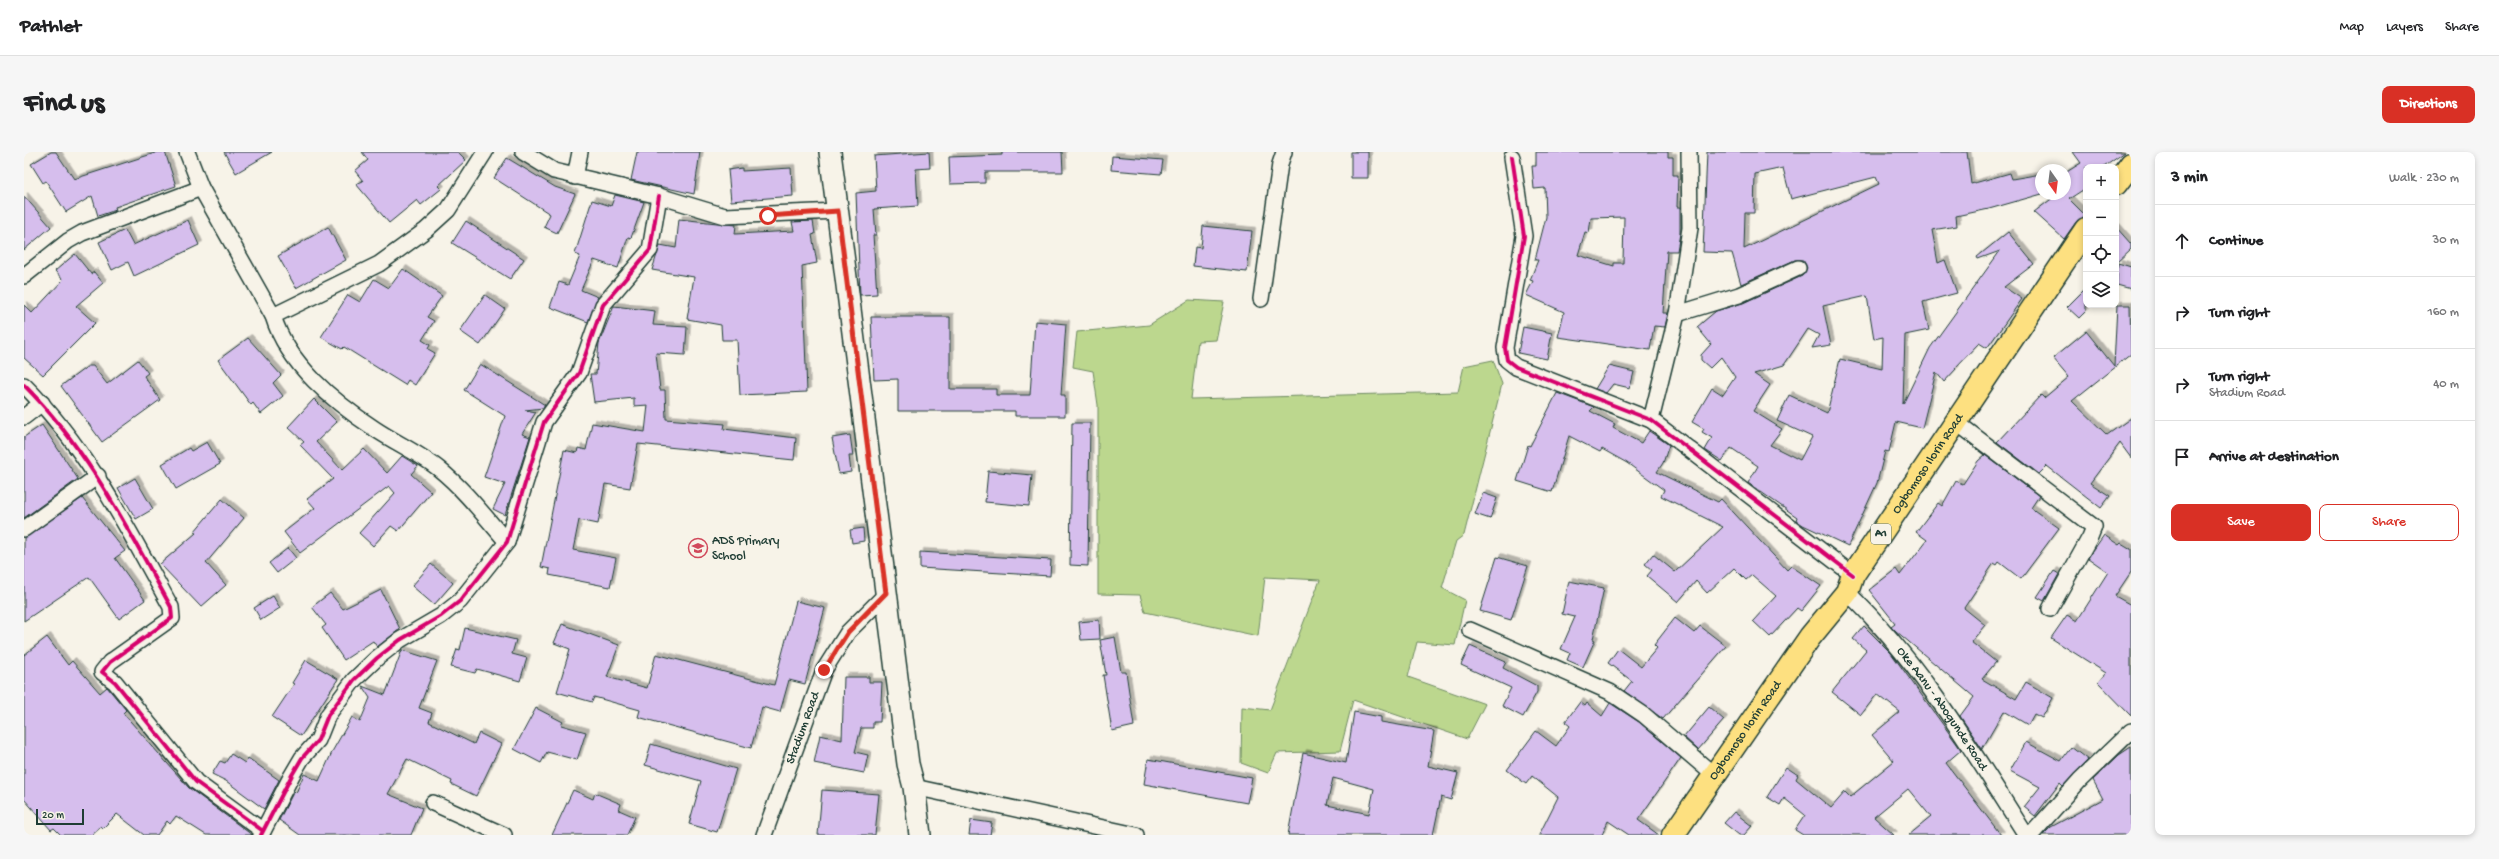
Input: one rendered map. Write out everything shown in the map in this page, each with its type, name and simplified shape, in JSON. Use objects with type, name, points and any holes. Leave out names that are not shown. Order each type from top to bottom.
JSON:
[{"type":"highway","points":[[2119,180],[2131,164]]},
{"type":"highway","name":"Ogbomoso Ilorin Road","points":[[1673,835],[1810,637],[1850,583],[2083,233]]},
{"type":"main road","points":[[830,152],[908,764],[914,787],[920,835]]},
{"type":"street","points":[[187,152],[201,188],[274,316],[279,335],[297,362],[350,412],[416,452],[440,470],[508,542]]},
{"type":"street","points":[[274,316],[379,264],[426,230],[448,210],[485,152]]},
{"type":"street","points":[[523,152],[554,171],[659,196],[725,216],[838,211]]},
{"type":"street","points":[[575,177],[580,152]]},
{"type":"street","points":[[1261,299],[1280,164],[1284,152]]},
{"type":"street","points":[[1651,420],[1678,314],[1690,228],[1689,152]]},
{"type":"street","name":"Oke Aanu - Abogunde Road","points":[[1512,157],[1524,236],[1505,348],[1507,360],[1516,367],[1651,420],[1850,583],[1942,705],[2026,835]]},
{"type":"street","points":[[24,276],[68,241],[82,233],[201,188]]},
{"type":"street","points":[[24,385],[42,404],[98,476],[171,607],[172,618],[110,662],[102,672],[115,682],[196,782],[262,833],[302,758],[318,740],[328,715],[354,680],[377,658],[400,640],[441,616],[460,600],[508,542],[544,422],[579,373],[603,305],[650,250],[659,196]]},
{"type":"street","points":[[1678,314],[1739,295],[1798,268]]},
{"type":"street","points":[[24,417],[42,404]]},
{"type":"street","points":[[1956,422],[2094,527],[2090,537],[2050,609]]},
{"type":"street","points":[[24,529],[98,476]]},
{"type":"street","name":"Stadium Road","points":[[764,835],[824,670],[848,632],[886,593]]},
{"type":"street","points":[[1470,630],[1610,692],[1644,715],[1714,775]]},
{"type":"street","points":[[2031,835],[2080,780],[2131,731]]},
{"type":"street","points":[[914,787],[1136,835]]},
{"type":"street","points":[[433,803],[504,835]]},
{"type":"green space","points":[[1189,300],[1224,302],[1216,340],[1198,341],[1191,399],[1458,392],[1464,366],[1493,360],[1502,384],[1464,535],[1456,541],[1442,588],[1465,600],[1455,645],[1417,642],[1408,677],[1485,704],[1467,739],[1353,700],[1340,751],[1277,753],[1268,773],[1241,763],[1242,707],[1270,710],[1320,580],[1265,577],[1258,636],[1145,612],[1140,595],[1098,594],[1098,405],[1093,371],[1073,367],[1077,332],[1149,325]]},
{"type":"building","points":[[51,152],[56,152],[74,179],[158,152],[165,152],[176,186],[115,207],[116,210],[98,216],[92,196],[66,212],[46,181],[43,183],[31,164]]},
{"type":"building","points":[[224,152],[272,152],[236,173]]},
{"type":"building","points":[[362,152],[458,152],[466,160],[438,186],[441,189],[421,205],[417,200],[389,223],[356,184],[363,181],[355,171],[368,160]]},
{"type":"building","points":[[637,152],[700,152],[694,194],[631,180]]},
{"type":"building","points":[[929,152],[930,168],[916,169],[918,206],[874,209],[876,235],[873,235],[877,294],[860,295],[856,193],[876,191],[874,156]]},
{"type":"building","points":[[1002,152],[1062,152],[1063,172],[985,172],[985,183],[950,184],[949,157],[1002,155]]},
{"type":"building","points":[[1351,152],[1368,152],[1368,178],[1351,178]]},
{"type":"building","points":[[1536,152],[1668,152],[1668,157],[1673,157],[1673,175],[1678,175],[1677,207],[1680,207],[1680,233],[1677,251],[1667,251],[1663,313],[1668,313],[1665,327],[1654,326],[1650,350],[1558,337],[1564,312],[1526,295],[1533,281],[1530,280],[1538,260],[1535,260],[1546,217],[1545,188],[1534,189],[1532,166],[1536,166]],"holes":[[[1624,217],[1623,263],[1614,263],[1614,266],[1578,255],[1585,232],[1589,233],[1591,218]]]},
{"type":"building","points":[[1707,152],[1967,152],[1971,184],[2010,173],[2012,179],[2035,175],[2035,196],[1989,209],[1956,216],[1957,226],[1932,230],[1938,263],[1945,260],[1957,293],[1923,302],[1929,330],[1905,335],[1903,404],[1930,348],[2000,251],[1978,259],[1977,257],[2008,232],[2034,264],[2004,287],[2022,299],[1987,348],[1979,343],[1944,382],[1936,372],[1922,428],[1896,422],[1889,452],[1885,451],[1877,483],[1848,546],[1803,525],[1796,520],[1797,517],[1748,483],[1758,466],[1731,448],[1722,461],[1705,450],[1712,438],[1702,432],[1704,429],[1692,422],[1712,388],[1723,395],[1735,377],[1721,357],[1710,368],[1701,360],[1701,355],[1711,344],[1697,327],[1716,311],[1743,303],[1802,276],[1807,268],[1803,260],[1795,260],[1741,284],[1732,253],[1703,252]],"holes":[[[1783,168],[1791,199],[1876,177],[1879,184],[1744,249],[1745,213],[1754,213],[1755,174]],[[1867,296],[1874,339],[1883,337],[1882,369],[1840,359],[1827,413],[1789,395],[1777,421],[1812,437],[1800,460],[1770,445],[1782,429],[1753,411],[1770,385],[1754,374],[1784,365],[1808,329],[1819,335],[1812,348],[1831,345],[1823,306]]]},
{"type":"building","points":[[2073,152],[2125,152],[2108,164],[2083,164],[2083,190],[2071,198],[2071,169],[2081,163]]},
{"type":"building","points":[[1112,156],[1163,160],[1161,174],[1111,170]]},
{"type":"building","points":[[507,158],[555,187],[575,194],[557,233],[544,227],[550,214],[494,178]]},
{"type":"building","points":[[742,168],[742,171],[791,168],[793,196],[731,201],[728,170]]},
{"type":"building","points":[[615,195],[644,202],[631,238],[628,237],[618,268],[594,260],[581,290],[598,297],[588,322],[550,307],[559,282],[568,285],[580,256],[575,254],[592,200],[611,206]]},
{"type":"building","points":[[24,196],[51,227],[24,250]]},
{"type":"building","points":[[2050,200],[2070,200],[2083,213],[2083,218],[2076,222],[2064,239],[2034,212]]},
{"type":"building","points":[[679,219],[736,225],[735,234],[794,231],[792,222],[813,221],[815,234],[812,235],[817,263],[802,266],[807,392],[740,395],[737,340],[722,340],[721,325],[687,319],[694,277],[652,270],[660,245],[676,248]]},
{"type":"building","points":[[188,220],[199,245],[134,276],[128,262],[112,270],[99,242],[125,230],[133,245]]},
{"type":"building","points":[[466,221],[524,259],[510,279],[452,243]]},
{"type":"building","points":[[1203,226],[1252,231],[1247,272],[1193,266],[1195,247],[1201,248]]},
{"type":"building","points":[[328,227],[346,260],[296,288],[278,256]]},
{"type":"building","points":[[2119,230],[2131,244],[2131,249],[2119,260]]},
{"type":"building","points":[[75,254],[91,274],[94,272],[103,283],[76,306],[95,323],[43,375],[24,358],[24,305],[32,313],[63,280],[55,271]]},
{"type":"building","points":[[2119,263],[2131,267],[2131,289],[2119,286]]},
{"type":"building","points":[[403,269],[442,296],[427,317],[434,321],[422,340],[430,345],[428,349],[435,353],[415,385],[408,380],[405,385],[344,347],[342,349],[321,337],[348,295],[360,302],[374,279],[389,288]]},
{"type":"building","points":[[2083,291],[2083,308],[2086,308],[2086,311],[2079,318],[2067,307]]},
{"type":"building","points":[[485,295],[505,309],[480,345],[460,331]]},
{"type":"building","points":[[2119,305],[2130,305],[2131,354],[2072,401],[2107,435],[2131,418],[2131,458],[2120,443],[2090,483],[2110,496],[2101,508],[2047,466],[2039,474],[1997,442],[2041,395],[2044,398],[2069,377],[2053,358],[2086,331],[2114,366],[2117,308],[2119,308]]},
{"type":"building","points":[[614,306],[655,311],[653,325],[687,327],[685,355],[656,353],[660,390],[665,390],[666,419],[725,424],[724,429],[796,438],[794,460],[638,444],[630,488],[605,484],[598,524],[579,520],[573,550],[616,558],[610,587],[549,575],[550,569],[541,567],[564,450],[577,453],[578,448],[586,450],[592,423],[645,432],[648,405],[634,406],[634,398],[594,402],[590,374],[596,374],[599,343]]},
{"type":"building","points":[[871,317],[950,317],[950,389],[996,389],[996,395],[1030,395],[1035,321],[1066,324],[1061,395],[1065,395],[1065,416],[1015,416],[1015,411],[898,411],[898,379],[874,380]]},
{"type":"building","points":[[1523,327],[1552,333],[1547,359],[1518,353]]},
{"type":"building","points":[[248,338],[281,375],[273,383],[283,396],[261,414],[253,403],[251,405],[218,360]]},
{"type":"building","points":[[138,360],[148,373],[144,376],[160,400],[102,442],[61,386],[88,366],[93,366],[107,384]]},
{"type":"building","points":[[480,364],[545,405],[543,408],[525,410],[536,412],[522,434],[530,437],[505,515],[493,509],[505,484],[484,477],[505,416],[464,390]]},
{"type":"building","points":[[1609,366],[1634,372],[1630,388],[1613,384],[1606,393],[1595,389]]},
{"type":"building","points":[[1557,393],[1594,407],[1590,411],[1615,424],[1613,428],[1641,443],[1649,431],[1669,445],[1663,463],[1657,472],[1718,502],[1721,499],[1787,570],[1791,566],[1821,586],[1801,611],[1797,608],[1770,637],[1753,621],[1776,596],[1752,575],[1746,580],[1734,568],[1707,593],[1696,581],[1678,602],[1647,576],[1652,570],[1645,564],[1653,554],[1675,572],[1723,527],[1661,496],[1664,490],[1627,463],[1602,449],[1600,452],[1569,436],[1552,492],[1517,481],[1528,445],[1530,446]]},
{"type":"building","points":[[314,399],[337,422],[316,442],[342,470],[364,449],[387,473],[402,456],[418,466],[411,474],[431,492],[398,531],[391,526],[373,546],[359,533],[395,493],[389,486],[300,553],[284,532],[315,508],[307,499],[333,479],[300,445],[304,442],[288,427]]},
{"type":"building","points":[[1072,423],[1090,423],[1088,566],[1070,565]]},
{"type":"building","points":[[42,425],[78,479],[24,518],[24,437]]},
{"type":"building","points":[[850,435],[853,456],[849,456],[851,472],[839,474],[832,438]]},
{"type":"building","points":[[207,442],[220,464],[176,489],[162,464],[189,448],[191,451]]},
{"type":"building","points":[[1985,455],[2039,496],[2031,508],[2059,528],[2021,579],[1999,562],[1997,565],[1994,563],[1964,608],[1985,625],[1971,642],[1996,662],[1982,679],[2016,699],[2026,682],[2053,698],[2042,718],[2034,714],[2028,725],[2004,711],[1982,749],[1960,716],[1974,697],[1891,626],[1895,623],[1869,590],[1896,569],[1900,575],[1927,540],[1916,532],[1938,503],[1942,506],[1956,481],[1963,484],[1978,461]]},
{"type":"building","points":[[988,471],[1032,475],[1029,506],[985,502]]},
{"type":"building","points":[[135,478],[153,509],[136,519],[118,488]]},
{"type":"building","points":[[1483,493],[1497,498],[1490,519],[1475,514]]},
{"type":"building","points":[[82,498],[125,551],[115,558],[145,600],[119,619],[89,577],[24,621],[24,538]]},
{"type":"building","points":[[222,499],[244,518],[206,563],[226,585],[201,607],[160,564],[196,533],[194,532]]},
{"type":"building","points":[[863,528],[864,541],[852,543],[850,530]]},
{"type":"building","points":[[2104,535],[2119,545],[2121,543],[2131,549],[2131,572],[2115,596],[2131,605],[2131,716],[2098,682],[2106,673],[2051,638],[2067,615],[2077,621],[2108,572],[2088,558]]},
{"type":"building","points":[[288,548],[296,558],[277,573],[269,563]]},
{"type":"building","points":[[920,552],[1051,560],[1050,576],[920,568]]},
{"type":"building","points":[[1497,557],[1528,566],[1511,620],[1480,611]]},
{"type":"building","points":[[431,564],[453,583],[434,605],[412,586]]},
{"type":"building","points":[[2054,571],[2059,574],[2044,601],[2037,597]]},
{"type":"building","points":[[1569,581],[1604,588],[1593,639],[1595,640],[1583,667],[1567,660],[1570,653],[1561,649],[1575,617],[1562,614]]},
{"type":"building","points":[[381,590],[400,629],[377,647],[373,641],[344,660],[322,628],[326,625],[312,607],[330,593],[343,609]]},
{"type":"building","points":[[273,596],[280,608],[261,620],[254,608]]},
{"type":"building","points":[[796,601],[825,608],[805,684],[789,680],[780,712],[762,707],[751,748],[638,717],[640,710],[594,697],[592,702],[557,692],[570,649],[554,643],[562,624],[619,645],[607,677],[647,688],[656,654],[774,685]]},
{"type":"building","points":[[1675,618],[1694,633],[1700,626],[1726,646],[1663,719],[1624,691],[1632,681],[1608,663],[1618,649],[1641,667],[1657,648],[1654,645]]},
{"type":"building","points":[[1099,620],[1100,639],[1081,640],[1079,622]]},
{"type":"building","points":[[1864,626],[1891,653],[1961,750],[1946,763],[2001,835],[1909,835],[1931,817],[1908,789],[1874,817],[1894,835],[1803,835],[1795,830],[1805,815],[1784,798],[1780,805],[1767,797],[1786,767],[1798,775],[1796,779],[1831,808],[1845,792],[1850,797],[1894,761],[1872,735],[1900,712],[1877,694],[1861,715],[1832,692],[1866,650],[1853,639]]},
{"type":"building","points":[[465,628],[516,640],[512,654],[527,658],[520,681],[477,669],[475,673],[451,667],[457,649],[460,650]]},
{"type":"building","points":[[47,637],[68,665],[72,661],[100,693],[107,687],[126,710],[123,713],[189,788],[252,835],[206,835],[176,816],[170,824],[167,821],[157,835],[144,835],[117,814],[103,828],[101,826],[91,835],[61,835],[54,828],[51,830],[24,799],[24,655]]},
{"type":"building","points":[[1115,637],[1121,672],[1126,672],[1134,726],[1112,731],[1103,675],[1106,675],[1100,640]]},
{"type":"building","points":[[1470,646],[1506,662],[1503,668],[1537,686],[1537,692],[1523,717],[1502,706],[1511,688],[1461,665]]},
{"type":"building","points":[[402,650],[437,661],[419,708],[432,713],[429,722],[474,744],[479,733],[501,744],[476,796],[451,784],[452,781],[407,759],[388,794],[422,808],[411,835],[300,835],[279,820],[294,791],[296,793],[304,774],[319,781],[333,750],[352,717],[360,722],[370,698],[362,686],[385,695]]},
{"type":"building","points":[[306,660],[338,679],[301,736],[272,717],[294,684],[292,683]]},
{"type":"building","points":[[844,677],[869,677],[869,682],[882,682],[880,722],[873,722],[873,728],[861,728],[855,752],[868,755],[864,773],[814,763],[820,735],[842,740]]},
{"type":"building","points":[[1580,702],[1585,706],[1587,703],[1602,716],[1610,703],[1639,722],[1681,758],[1638,820],[1659,835],[1629,835],[1608,821],[1602,835],[1539,835],[1558,797],[1532,776],[1526,784],[1507,770],[1536,731],[1556,746],[1570,726],[1565,722]]},
{"type":"building","points":[[1709,707],[1724,720],[1698,750],[1684,737]]},
{"type":"building","points":[[536,708],[563,722],[561,725],[586,732],[577,760],[547,752],[541,763],[514,749]]},
{"type":"building","points":[[1354,712],[1381,717],[1381,722],[1434,731],[1428,766],[1458,773],[1451,800],[1441,797],[1433,835],[1288,835],[1303,753],[1346,763]],"holes":[[[1333,778],[1374,789],[1369,814],[1327,805]]]},
{"type":"building","points":[[2026,742],[2061,761],[2071,747],[2088,760],[2063,786],[2060,783],[2035,816],[2024,807],[2040,787],[2010,771]]},
{"type":"building","points":[[651,744],[736,769],[717,832],[689,824],[701,781],[645,765]]},
{"type":"building","points":[[2131,747],[2131,835],[2043,835],[2051,827],[2103,799],[2093,780],[2119,755]]},
{"type":"building","points":[[231,754],[245,763],[248,758],[279,780],[264,809],[226,781],[212,774],[220,761],[225,763]]},
{"type":"building","points":[[1148,759],[1252,778],[1247,803],[1144,784]]},
{"type":"building","points":[[573,790],[593,799],[595,793],[621,804],[619,810],[635,817],[627,835],[552,835]]},
{"type":"building","points":[[822,790],[879,794],[875,835],[818,835]]},
{"type":"building","points":[[1734,812],[1752,826],[1744,835],[1739,835],[1724,823]]},
{"type":"building","points":[[971,820],[992,823],[990,835],[969,835]]},
{"type":"cycle path","points":[[1512,157],[1524,236],[1505,348],[1507,360],[1516,367],[1651,420],[1853,575]]},
{"type":"cycle path","points":[[261,835],[302,758],[318,740],[328,715],[354,680],[377,658],[400,640],[441,616],[460,601],[507,542],[544,422],[579,373],[603,305],[650,250],[659,196]]},
{"type":"cycle path","points":[[24,385],[47,410],[87,463],[122,519],[171,607],[172,618],[110,662],[102,672],[115,682],[196,782],[263,831]]},
{"type":"place","name":"ADS Primary School","points":[[698,548]]},
{"type":"route","points":[[768,216],[838,211],[886,593],[848,632],[837,647],[824,670]]}]
